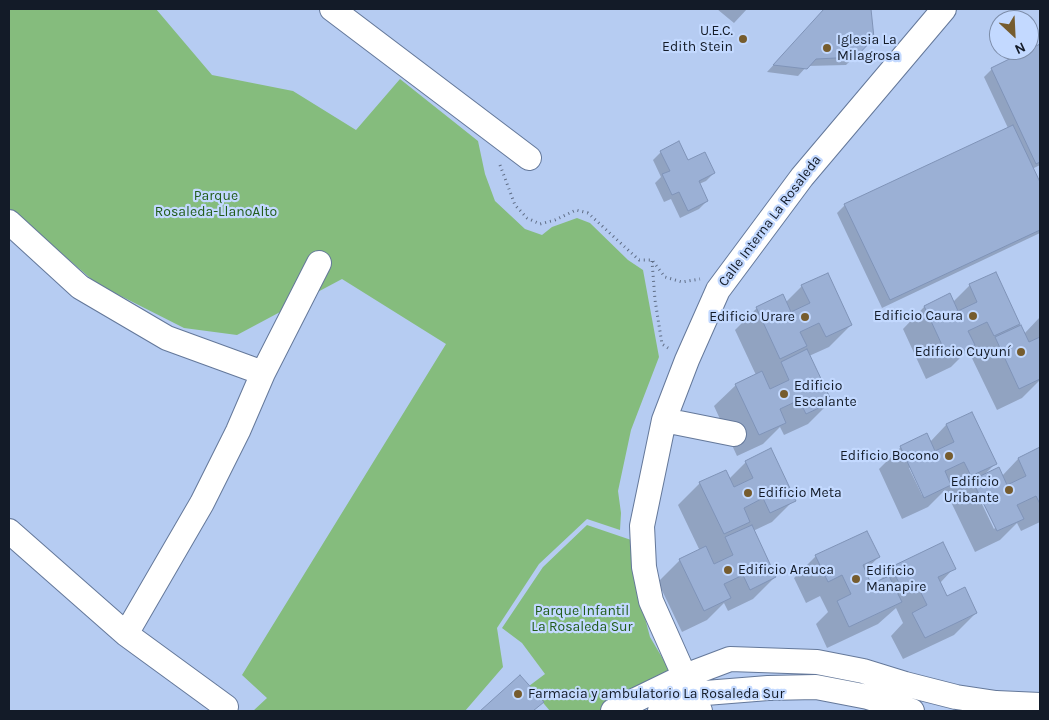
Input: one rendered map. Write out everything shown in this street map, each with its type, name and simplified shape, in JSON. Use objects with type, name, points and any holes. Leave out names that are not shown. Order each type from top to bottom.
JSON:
[{"type":"street","points":[[332,9],[529,158]]},
{"type":"street","name":"Calle Interna La Rosaleda","points":[[693,694],[651,601],[646,582],[642,548],[642,526],[664,420],[687,360],[718,290],[802,177],[944,9]]},
{"type":"street","points":[[9,222],[80,287],[167,338],[263,373]]},
{"type":"street","points":[[126,634],[202,503],[238,432],[263,373],[319,263]]},
{"type":"street","points":[[664,420],[734,434]]},
{"type":"street","points":[[9,531],[126,634],[226,707]]},
{"type":"street","points":[[660,711],[693,694],[730,659],[817,662],[863,671],[956,698],[996,703],[1040,704]]},
{"type":"street","points":[[612,711],[693,694],[768,688],[816,687],[868,697],[912,711]]},
{"type":"path","points":[[499,164],[515,205],[527,218],[540,224],[555,220],[576,210],[588,213],[639,260],[652,260]]},
{"type":"path","points":[[652,260],[665,278],[682,282],[700,278],[718,290]]},
{"type":"path","points":[[652,260],[655,300],[662,344],[687,360]]},
{"type":"green space","name":"Parque Rosaleda-LlanoAlto","points":[[9,9],[156,9],[212,75],[293,91],[356,130],[400,79],[478,141],[485,174],[495,201],[525,229],[542,235],[552,227],[577,218],[590,223],[628,260],[643,270],[659,357],[631,430],[618,491],[621,513],[620,530],[587,519],[539,564],[497,628],[503,667],[465,711],[253,711],[267,698],[242,675],[446,344],[342,279],[237,335],[184,328],[97,284],[9,208]]},
{"type":"green space","name":"Parque Infantil La Rosaleda Sur","points":[[587,525],[640,543],[641,603],[650,637],[676,681],[613,711],[550,711],[529,686],[545,674],[522,643],[502,628],[543,567]]},
{"type":"building","name":"Iglesia La Milagrosa","points":[[824,9],[871,9],[874,38],[856,57],[816,59],[807,69],[773,65]]},
{"type":"building","points":[[1039,44],[1040,162],[1036,164],[991,68],[1007,60],[1039,60]]},
{"type":"building","points":[[1013,125],[1040,182],[1040,230],[890,300],[844,204]]},
{"type":"building","points":[[679,141],[688,160],[705,152],[715,173],[699,181],[708,201],[688,211],[679,192],[672,195],[662,174],[670,171],[660,151]]},
{"type":"building","name":"Edificio Caura","points":[[996,272],[1020,324],[994,336],[987,322],[968,331],[975,345],[948,358],[924,306],[950,293],[958,311],[977,302],[969,284]]},
{"type":"building","name":"Edificio Urare","points":[[828,273],[852,325],[826,337],[819,323],[800,332],[807,346],[780,359],[756,307],[783,294],[791,312],[810,303],[801,285]]},
{"type":"building","name":"Edificio Cuyuní","points":[[1021,325],[1029,342],[1040,337],[1040,379],[1019,389],[995,337]]},
{"type":"building","name":"Edificio Escalante","points":[[807,349],[832,402],[806,414],[799,400],[780,409],[786,423],[759,435],[735,384],[762,371],[770,389],[789,380],[781,362]]},
{"type":"building","name":"Edificio Bocono","points":[[972,412],[997,464],[971,476],[964,462],[945,471],[951,485],[924,498],[900,446],[927,433],[935,451],[954,442],[946,424]]},
{"type":"building","name":"Edificio Uribante","points":[[1040,447],[1040,504],[1036,496],[1017,505],[1024,519],[997,531],[972,480],[999,467],[1007,485],[1026,476],[1018,458]]},
{"type":"building","name":"Edificio Meta","points":[[771,448],[796,501],[770,513],[763,498],[744,508],[750,522],[724,534],[699,482],[726,470],[734,487],[753,478],[745,461]]},
{"type":"building","name":"Edificio Arauca","points":[[752,525],[776,577],[750,590],[743,575],[724,584],[731,598],[704,611],[679,559],[706,546],[714,564],[733,555],[725,537]]},
{"type":"building","name":"Edificio Manapire","points":[[867,531],[880,557],[863,565],[871,584],[889,576],[902,602],[849,627],[837,601],[851,594],[842,575],[828,582],[815,555]]},
{"type":"building","points":[[943,542],[956,569],[938,577],[947,596],[965,587],[977,613],[925,638],[912,613],[927,605],[918,587],[904,593],[891,567]]},
{"type":"building","name":"Farmacia y ambulatorio La Rosaleda Sur","points":[[520,675],[544,702],[533,711],[480,711]]},
{"type":"place","name":"U.E.C. Edith Stein","points":[[743,39]]},
{"type":"place","name":"Iglesia La Milagrosa","points":[[827,48]]},
{"type":"place","name":"Edificio Caura","points":[[973,316]]},
{"type":"place","name":"Edificio Urare","points":[[805,317]]},
{"type":"place","name":"Edificio Cuyuní","points":[[1021,352]]},
{"type":"place","name":"Edificio Escalante","points":[[784,394]]},
{"type":"place","name":"Edificio Bocono","points":[[949,456]]},
{"type":"place","name":"Edificio Uribante","points":[[1009,490]]},
{"type":"place","name":"Edificio Meta","points":[[748,493]]},
{"type":"place","name":"Edificio Arauca","points":[[728,570]]},
{"type":"place","name":"Edificio Manapire","points":[[856,579]]},
{"type":"place","name":"Farmacia y ambulatorio La Rosaleda Sur","points":[[518,694]]}]
